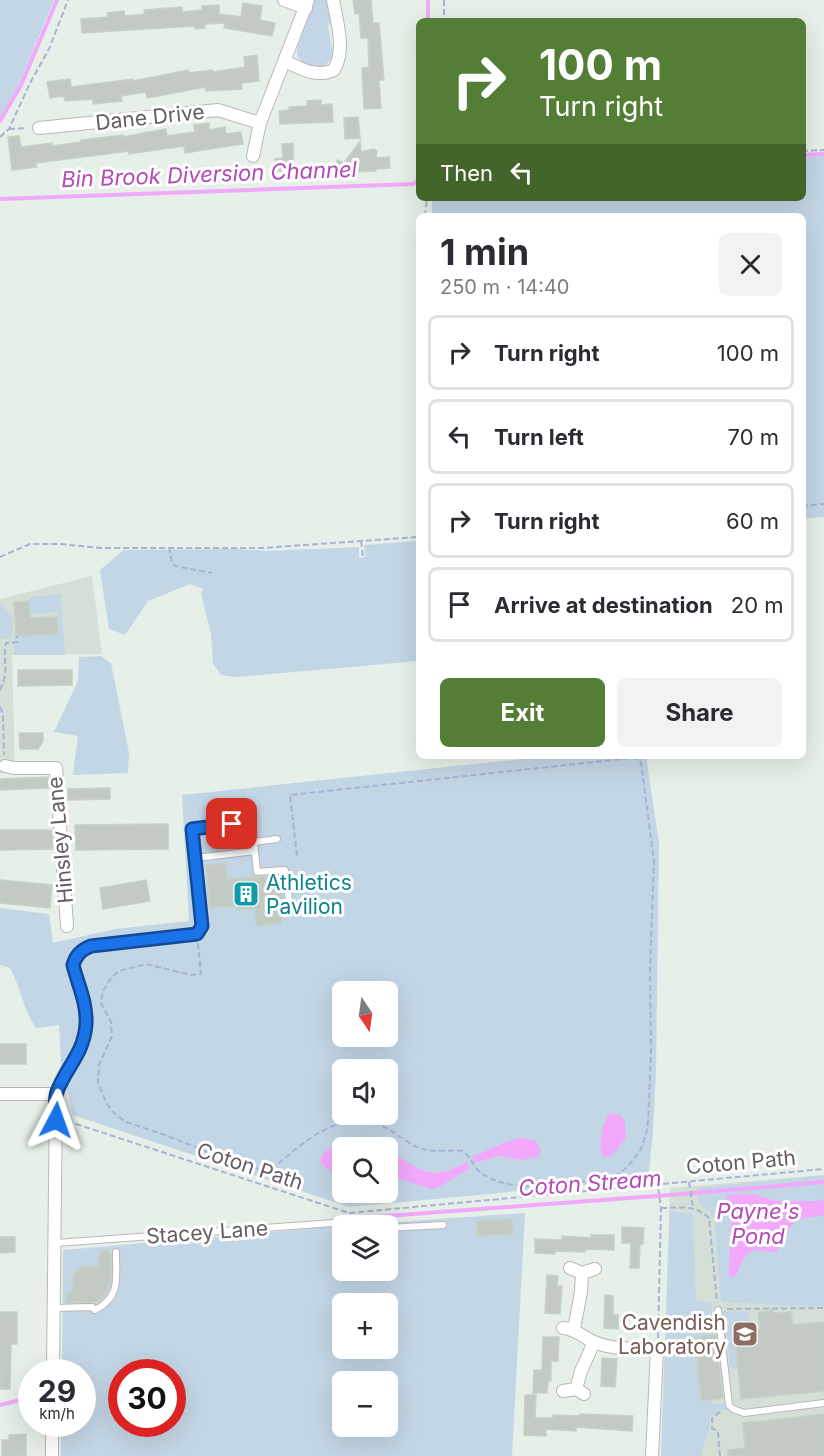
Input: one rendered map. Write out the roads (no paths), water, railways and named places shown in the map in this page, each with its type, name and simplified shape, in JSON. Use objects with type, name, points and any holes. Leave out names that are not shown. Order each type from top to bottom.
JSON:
[{"type":"street","points":[[253,156],[260,123],[307,4],[284,0]]},
{"type":"street","points":[[285,61],[312,73],[322,74],[334,70],[339,63],[340,47],[333,0]]},
{"type":"street","name":"Dane Drive","points":[[39,128],[218,110],[260,123]]},
{"type":"street","name":"Hinsley Lane","points":[[3,764],[14,768],[56,768],[67,926]]},
{"type":"street","points":[[0,1094],[56,1094],[53,1359]]},
{"type":"street","points":[[595,1269],[576,1271],[581,1292],[568,1328],[594,1342],[627,1349],[657,1349],[652,1456]]},
{"type":"street","points":[[575,1391],[594,1342]]},
{"type":"street","points":[[52,1437],[52,1456]]},
{"type":"lane","points":[[56,1094],[76,1060],[86,1024],[85,1006],[73,965],[79,953],[91,946],[197,934],[202,926],[192,829],[252,822],[257,873],[285,870],[289,901]]},
{"type":"lane","points":[[254,842],[277,839]]},
{"type":"lane","points":[[196,858],[255,851]]},
{"type":"lane","name":"Stacey Lane","points":[[56,1243],[332,1223]]},
{"type":"lane","points":[[398,1227],[443,1225]]},
{"type":"lane","points":[[54,1308],[92,1307],[95,1310],[105,1305],[116,1290],[117,1252]]},
{"type":"lane","points":[[718,1310],[729,1405],[744,1413],[824,1403]]},
{"type":"water","points":[[610,1113],[622,1116],[626,1138],[611,1156],[603,1157],[601,1153],[602,1135]]},
{"type":"water","points":[[519,1138],[535,1140],[541,1151],[538,1157],[521,1160],[498,1156],[475,1163],[472,1157],[506,1142]]},
{"type":"water","points":[[332,1147],[332,1171],[321,1164],[321,1158]]},
{"type":"water","points":[[398,1156],[416,1168],[433,1173],[453,1169],[466,1162],[470,1168],[439,1187],[431,1189],[398,1178]]},
{"type":"water","name":"Payne's Pond","points":[[753,1194],[775,1201],[824,1199],[824,1215],[796,1220],[782,1238],[777,1251],[757,1250],[749,1253],[735,1277],[730,1277],[731,1220],[725,1203],[728,1195]]},
{"type":"waterway","points":[[0,121],[21,85],[57,0]]},
{"type":"waterway","name":"Bin Brook Diversion Channel","points":[[428,0],[428,18]]},
{"type":"waterway","points":[[806,155],[824,154]]},
{"type":"waterway","name":"Bin Brook Diversion Channel","points":[[0,199],[416,182]]},
{"type":"waterway","name":"Coton Stream","points":[[398,1215],[824,1182]]},
{"type":"waterway","name":"Coton Stream","points":[[0,1405],[18,1400]]},
{"type":"place","name":"Athletics Pavilion","points":[[246,894]]},
{"type":"place","name":"Cavendish Laboratory","points":[[745,1334]]}]
